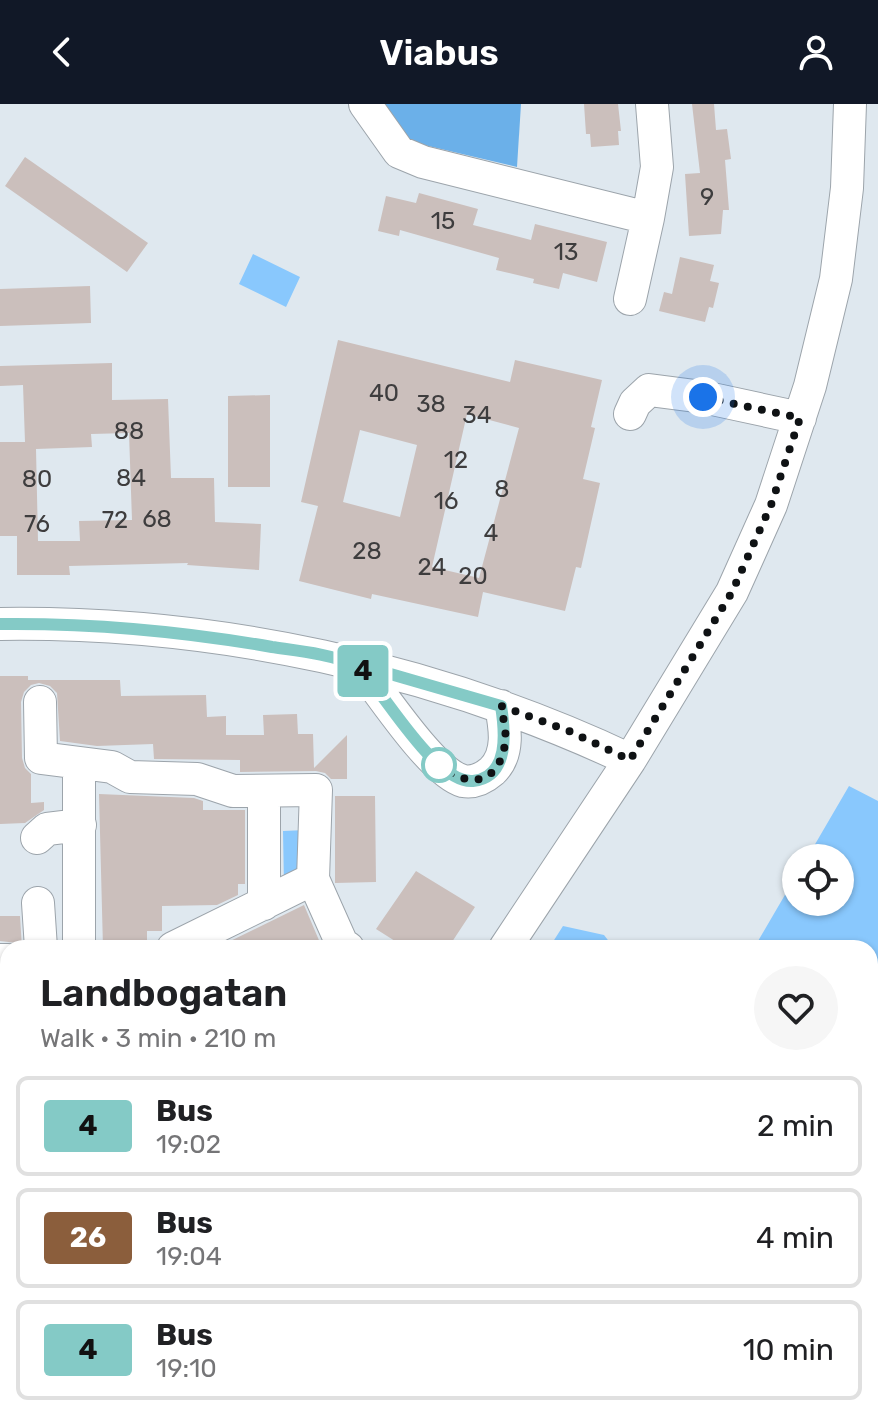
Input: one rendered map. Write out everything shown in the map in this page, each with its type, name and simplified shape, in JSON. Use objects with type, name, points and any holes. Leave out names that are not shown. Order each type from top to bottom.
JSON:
[{"type":"street","points":[[365,104],[399,152],[423,162],[648,218]]},
{"type":"street","points":[[630,299],[657,167],[652,104]]},
{"type":"street","points":[[510,940],[630,760],[732,592],[771,505],[800,418],[836,279],[847,188],[850,104]]},
{"type":"street","points":[[630,414],[635,403],[649,390],[703,397],[800,418]]},
{"type":"street","points":[[0,624],[66,623],[164,629],[314,654],[501,706],[569,731],[630,760]]},
{"type":"street","points":[[359,665],[439,765],[463,781],[484,777],[494,769],[501,757],[505,744],[501,706]]},
{"type":"street","points":[[40,702],[41,758],[112,767],[130,777],[197,779],[233,791],[316,790],[313,879],[340,940]]},
{"type":"street","points":[[79,763],[79,940]]},
{"type":"street","points":[[264,791],[264,904]]},
{"type":"street","points":[[37,838],[47,829],[80,825]]},
{"type":"street","points":[[190,940],[313,879]]},
{"type":"street","points":[[38,903],[40,940]]},
{"type":"shaded area","points":[[382,104],[521,104],[517,167],[407,141]]},
{"type":"shaded area","points":[[253,254],[300,277],[286,307],[239,284]]},
{"type":"shaded area","points":[[849,786],[878,801],[878,940],[759,940],[782,900],[782,916],[854,916],[854,844],[815,844]]},
{"type":"shaded area","points":[[306,830],[306,872],[284,887],[283,831]]},
{"type":"shaded area","points":[[563,926],[604,935],[608,940],[554,940]]},
{"type":"building","points":[[584,104],[618,104],[619,145],[591,147],[590,134],[586,134]]},
{"type":"building","points":[[692,104],[714,104],[716,130],[727,129],[731,159],[725,160],[729,210],[723,210],[721,234],[689,236],[685,174],[700,173]]},
{"type":"building","points":[[25,157],[148,243],[127,272],[5,186]]},
{"type":"building","points":[[419,193],[478,209],[473,225],[531,240],[535,224],[607,242],[597,282],[563,273],[559,289],[533,283],[534,279],[496,270],[499,258],[400,230],[399,236],[378,231],[386,196],[416,203]]},
{"type":"building","points":[[680,257],[714,265],[710,281],[719,283],[713,308],[709,307],[705,322],[659,311],[664,292],[672,294]]},
{"type":"building","points":[[90,286],[91,323],[0,326],[0,289]]},
{"type":"building","points":[[338,340],[510,382],[515,360],[602,380],[583,479],[600,483],[581,568],[576,567],[565,611],[483,592],[478,617],[372,594],[371,599],[299,581],[318,506],[301,502]],"holes":[[[467,414],[519,428],[479,578],[432,567]],[[360,430],[417,445],[400,517],[343,502]]]},
{"type":"building","points":[[112,363],[112,400],[168,399],[171,478],[214,478],[215,522],[261,524],[259,570],[188,563],[69,566],[70,575],[17,575],[17,536],[0,536],[0,442],[25,442],[23,385],[0,386],[0,366]],"holes":[[[129,433],[132,520],[79,521],[80,541],[38,541],[36,449],[92,447],[91,434]]]},
{"type":"building","points":[[270,395],[270,487],[228,487],[228,396]]},
{"type":"building","points":[[0,676],[28,676],[28,680],[120,680],[121,696],[206,695],[207,717],[226,716],[226,735],[264,735],[263,715],[297,714],[298,734],[313,734],[314,768],[347,735],[347,779],[331,779],[325,773],[316,771],[240,772],[240,760],[154,759],[153,744],[97,746],[60,741],[57,693],[50,686],[39,683],[31,685],[24,692],[21,702],[22,758],[31,774],[31,803],[44,802],[44,810],[25,823],[0,824]]},
{"type":"building","points":[[99,794],[194,798],[203,801],[203,810],[245,810],[245,884],[238,884],[238,895],[217,905],[162,906],[162,931],[147,931],[147,940],[103,940]]},
{"type":"building","points":[[335,796],[375,796],[376,882],[335,883]]},
{"type":"building","points":[[416,871],[475,907],[453,940],[393,940],[376,929]]},
{"type":"building","points":[[304,905],[319,940],[232,940]]},
{"type":"building","points":[[0,916],[20,916],[22,940],[0,940]]},
{"type":"bus line","name":"4","points":[[0,624],[66,623],[164,629],[314,654],[359,665],[439,765],[463,781],[475,781],[494,769],[505,744],[501,706],[387,673]]},
{"type":"route","points":[[439,765],[463,781],[475,781],[494,769],[505,744],[501,706],[569,731],[630,760],[732,592],[771,505],[800,418],[703,397]]}]
